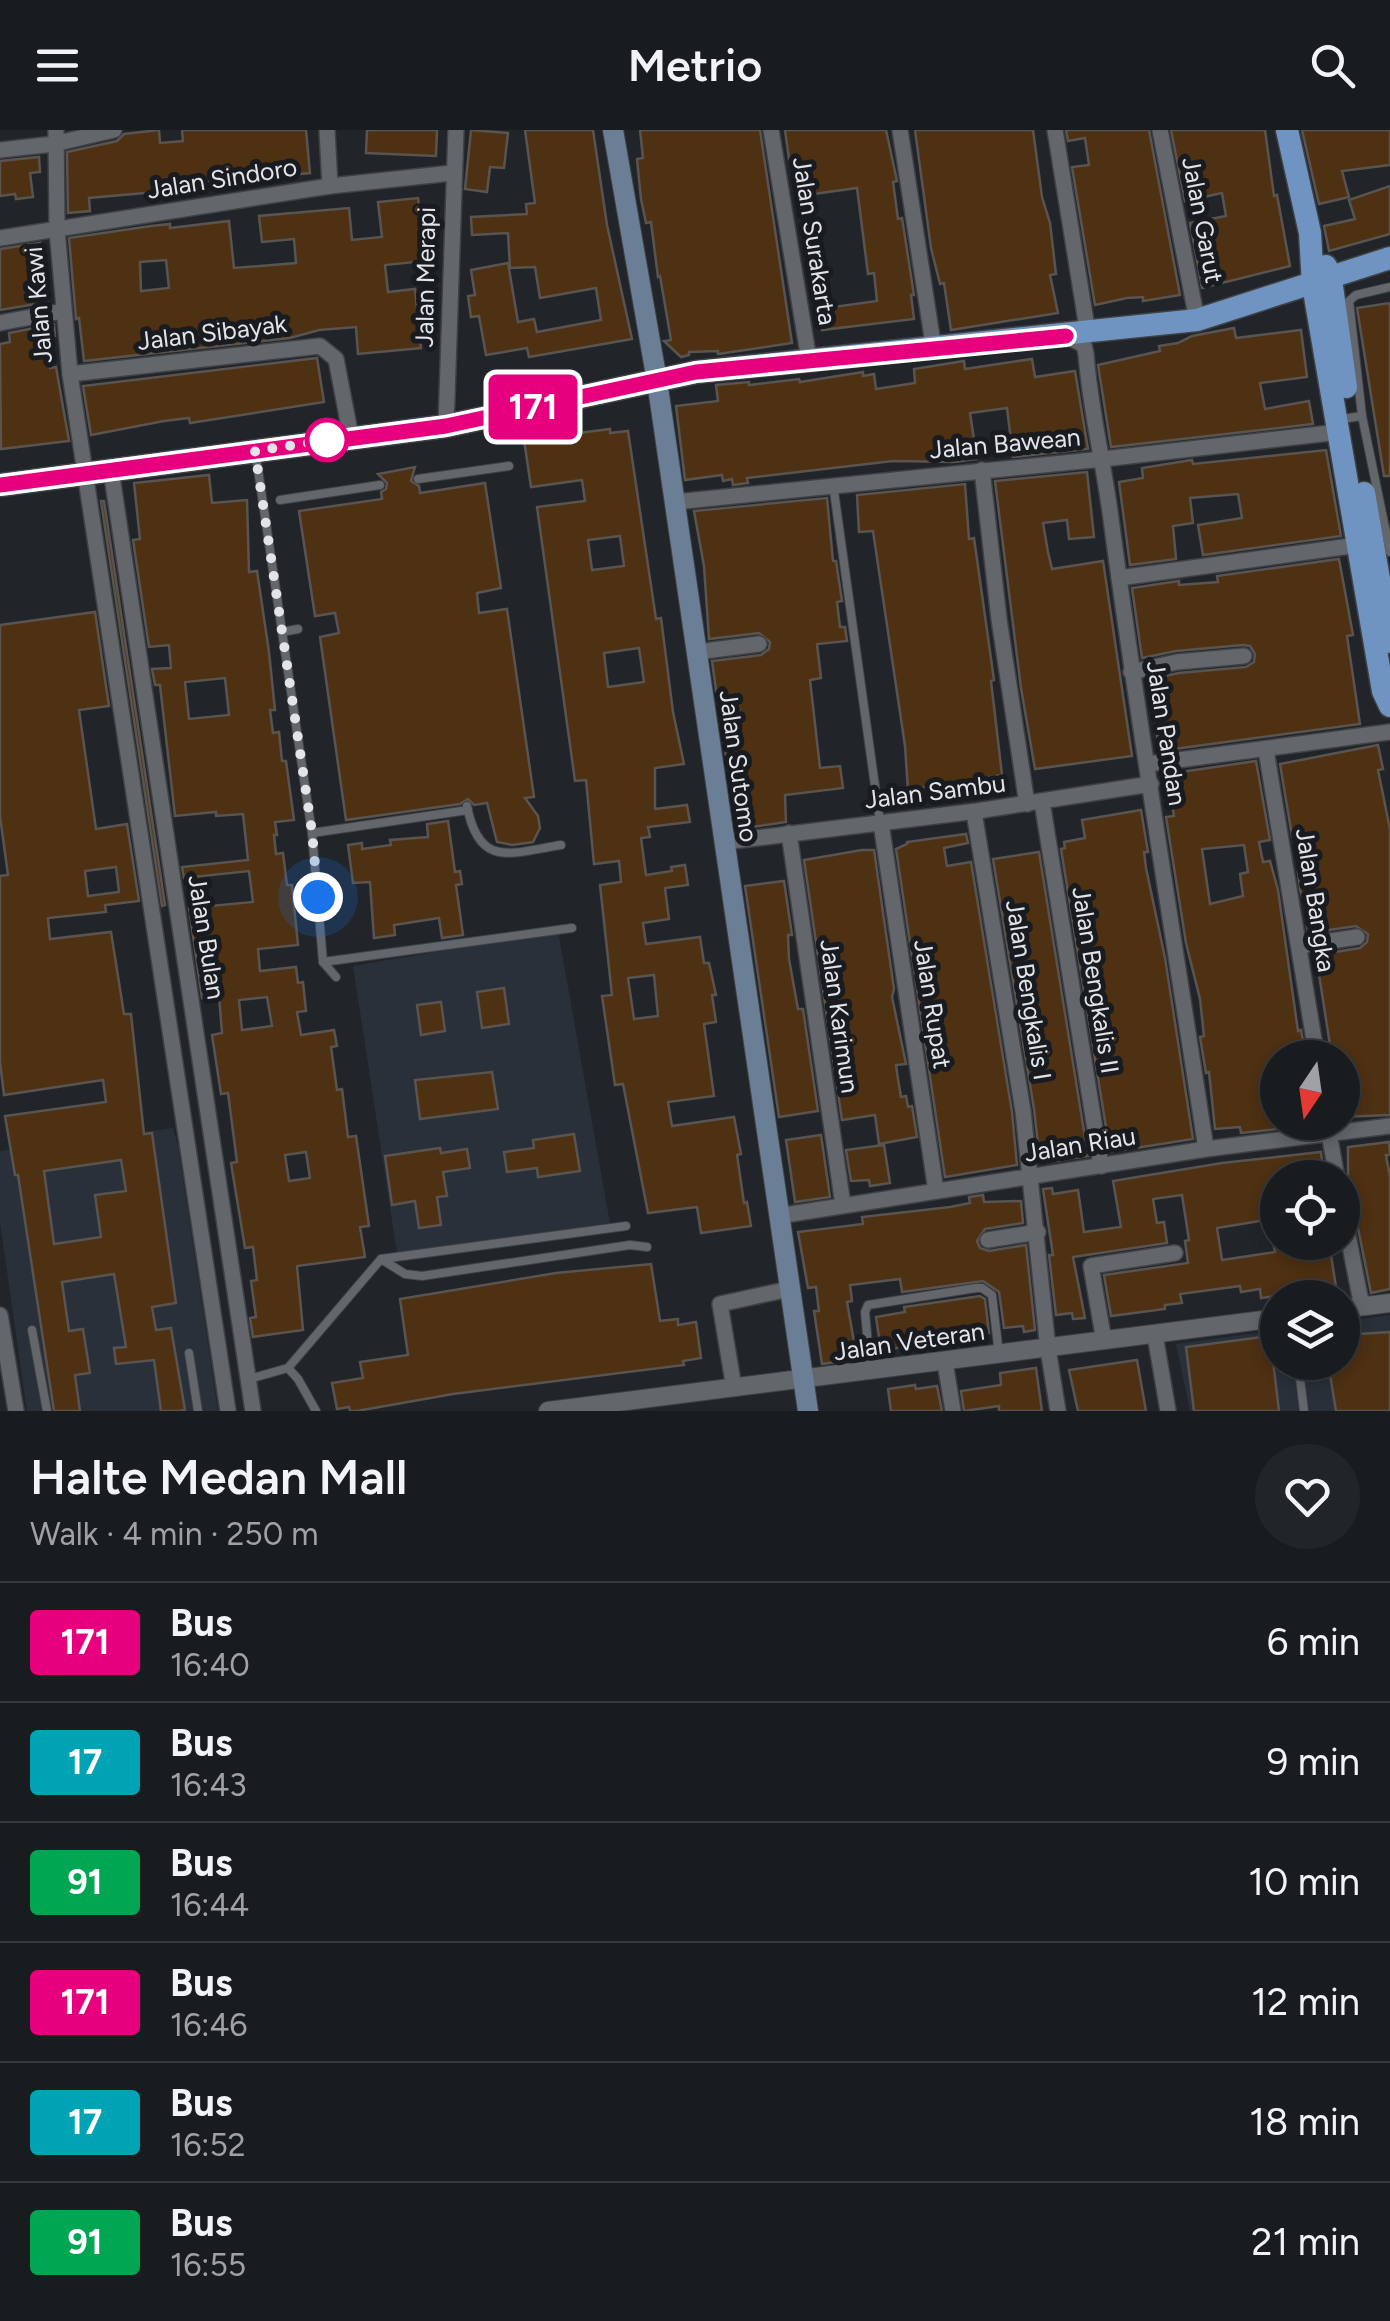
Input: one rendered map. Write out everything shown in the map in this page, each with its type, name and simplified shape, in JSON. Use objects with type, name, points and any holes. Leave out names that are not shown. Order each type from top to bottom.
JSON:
[{"type":"main road","name":"Jalan Sutomo","points":[[612,130],[657,381],[808,1411]]},
{"type":"main road","points":[[1287,130],[1380,564],[1390,634]]},
{"type":"main road","points":[[0,485],[446,426],[696,372],[1197,320],[1388,262]]},
{"type":"main road","points":[[1347,422],[1358,545],[1380,564],[1383,691],[1390,706]]},
{"type":"street","points":[[0,150],[55,137],[114,130]]},
{"type":"street","points":[[327,130],[330,186]]},
{"type":"street","name":"Jalan Merapi","points":[[446,426],[456,130]]},
{"type":"street","name":"Jalan Surakarta","points":[[771,130],[809,360]]},
{"type":"street","points":[[900,130],[934,350]]},
{"type":"street","points":[[1055,130],[1077,335]]},
{"type":"street","name":"Jalan Garut","points":[[1160,130],[1197,320]]},
{"type":"street","name":"Jalan Kawi","points":[[55,137],[56,230],[70,374],[99,472]]},
{"type":"street","name":"Jalan Sindoro","points":[[0,238],[330,186],[452,173]]},
{"type":"street","points":[[0,322],[64,311]]},
{"type":"street","name":"Jalan Pandan","points":[[1077,335],[1084,346],[1104,459],[1131,672],[1206,1149]]},
{"type":"street","name":"Jalan Sibayak","points":[[70,374],[320,346],[336,359],[351,437]]},
{"type":"street","name":"Jalan Bawean","points":[[675,502],[1104,459],[1347,422]]},
{"type":"street","name":"Jalan Bengkalis II","points":[[982,470],[1001,636],[1101,1166]]},
{"type":"street","name":"Jalan Bulan","points":[[99,472],[215,1157],[253,1411]]},
{"type":"street","name":"Jalan Bulan","points":[[99,472],[188,1162],[228,1411]]},
{"type":"street","points":[[1119,578],[1358,545]]},
{"type":"street","points":[[697,652],[759,644]]},
{"type":"street","points":[[1131,672],[1177,662],[1244,656]]},
{"type":"street","points":[[1148,764],[1390,732]]},
{"type":"street","name":"Jalan Bangka","points":[[1266,750],[1314,1040]]},
{"type":"street","name":"Jalan Sambu","points":[[724,842],[974,812],[1151,784]]},
{"type":"street","name":"Jalan Bengkalis I","points":[[974,812],[1031,1177],[1058,1411]]},
{"type":"street","name":"Jalan Rupat","points":[[880,823],[936,1191]]},
{"type":"street","name":"Jalan Karimun","points":[[789,833],[843,1205]]},
{"type":"street","points":[[1299,946],[1357,936]]},
{"type":"street","name":"Jalan Riau","points":[[1360,1127],[1390,1126]]},
{"type":"street","name":"Jalan Riau","points":[[778,1216],[1260,1140]]},
{"type":"street","points":[[188,1162],[215,1157]]},
{"type":"street","points":[[988,1240],[1038,1232]]},
{"type":"street","points":[[1104,1341],[1091,1266],[1175,1253]]},
{"type":"street","points":[[1353,1260],[1362,1307],[1390,1303]]},
{"type":"street","points":[[734,1388],[720,1304],[789,1289]]},
{"type":"street","points":[[0,1316],[16,1411]]},
{"type":"street","name":"Jalan Veteran","points":[[548,1411],[635,1405],[734,1388],[1260,1320]]},
{"type":"street","points":[[1155,1335],[1168,1411]]},
{"type":"street","points":[[945,1362],[952,1411]]},
{"type":"lane","points":[[1347,422],[1348,305],[1356,295],[1390,287]]},
{"type":"lane","points":[[255,451],[312,832],[324,962],[336,977]]},
{"type":"lane","points":[[418,479],[509,466]]},
{"type":"lane","points":[[833,484],[880,823]]},
{"type":"lane","points":[[280,500],[380,485]]},
{"type":"lane","points":[[282,632],[298,629]]},
{"type":"lane","points":[[312,832],[468,808],[476,838],[493,852],[504,854],[561,845]]},
{"type":"lane","points":[[324,962],[572,928]]},
{"type":"lane","points":[[249,1378],[288,1368],[380,1259],[626,1226]]},
{"type":"lane","points":[[380,1259],[404,1274],[422,1276],[630,1245],[647,1248]]},
{"type":"lane","points":[[870,1372],[865,1312],[868,1305],[976,1288],[992,1295],[999,1355]]},
{"type":"lane","points":[[32,1330],[47,1411]]},
{"type":"lane","points":[[189,1353],[198,1411]]},
{"type":"lane","points":[[288,1368],[316,1411]]},
{"type":"lane","points":[[1300,1380],[1304,1411]]},
{"type":"shaded area","points":[[558,931],[610,1223],[397,1253],[353,966]]},
{"type":"shaded area","points":[[173,1128],[218,1411],[27,1411],[0,1222],[0,1151]]},
{"type":"shaded area","points":[[1390,1315],[1390,1411],[1190,1411],[1176,1344],[1260,1332],[1260,1380],[1360,1380],[1360,1319]]},
{"type":"building","points":[[159,130],[160,143],[183,141],[182,130],[306,130],[310,173],[89,198],[90,211],[68,213],[67,152],[117,141],[124,134]]},
{"type":"building","points":[[367,130],[437,130],[436,156],[366,153]]},
{"type":"building","points":[[471,130],[508,133],[504,168],[490,167],[487,192],[465,189]]},
{"type":"building","points":[[525,130],[593,130],[607,225],[632,339],[529,357],[527,348],[486,355],[479,316],[471,317],[468,296],[475,295],[471,270],[508,263],[518,322],[534,319],[537,332],[601,320],[596,288],[540,298],[535,267],[510,268],[508,233],[472,235],[471,217],[527,214],[526,204],[535,203]]},
{"type":"building","points":[[640,130],[760,130],[792,343],[718,354],[689,352],[681,357],[664,341],[671,340],[651,222],[646,223],[641,199],[637,159],[643,158]]},
{"type":"building","points":[[785,130],[886,130],[897,181],[893,182],[898,219],[902,218],[914,295],[914,319],[822,330],[819,309],[877,301],[874,273],[868,274],[857,188],[799,196]]},
{"type":"building","points":[[915,130],[1033,130],[1042,197],[1050,223],[1056,274],[1050,275],[1058,313],[951,330],[944,283],[940,284],[931,248]]},
{"type":"building","points":[[1066,130],[1149,130],[1180,295],[1143,301],[1143,297],[1127,298],[1095,305],[1072,167],[1089,165],[1085,138],[1068,141]]},
{"type":"building","points":[[1171,130],[1265,130],[1274,196],[1277,195],[1290,266],[1202,288],[1190,223],[1226,216],[1222,193],[1185,201]]},
{"type":"building","points":[[1302,130],[1390,130],[1390,165],[1342,171],[1349,197],[1319,204]]},
{"type":"building","points":[[39,157],[40,172],[30,173],[33,197],[0,196],[0,161]]},
{"type":"building","points":[[1390,186],[1390,234],[1329,251],[1324,226],[1355,219],[1349,200]]},
{"type":"building","points":[[418,198],[425,261],[385,265],[388,292],[415,289],[421,348],[358,354],[356,327],[84,361],[69,238],[151,226],[170,224],[170,228],[229,221],[234,268],[296,263],[294,239],[262,242],[259,216],[349,208],[352,240],[382,237],[378,202]],"holes":[[[166,260],[169,288],[141,291],[140,262]]]},
{"type":"building","points":[[40,243],[48,302],[0,310],[0,249]]},
{"type":"building","points":[[1390,303],[1390,476],[1384,476],[1357,308]]},
{"type":"building","points":[[54,324],[55,336],[47,337],[50,368],[56,367],[69,441],[1,449],[0,344],[10,342],[9,333]]},
{"type":"building","points":[[1234,328],[1236,338],[1301,330],[1307,377],[1260,383],[1265,409],[1309,401],[1313,424],[1111,447],[1098,365],[1160,351],[1159,346],[1192,336]]},
{"type":"building","points":[[317,358],[324,402],[190,423],[189,418],[164,421],[91,435],[83,386]]},
{"type":"building","points":[[1032,359],[1035,377],[1075,371],[1088,449],[1013,457],[1007,408],[970,413],[977,459],[893,461],[747,478],[748,483],[733,485],[732,479],[723,481],[722,475],[685,480],[676,406],[718,401],[716,385],[799,379],[800,382],[863,372],[863,376],[874,374],[876,389],[915,383],[914,369],[964,361],[965,369]]},
{"type":"building","points":[[610,429],[610,433],[628,431],[656,619],[661,618],[684,764],[655,768],[655,809],[687,805],[690,822],[648,827],[650,837],[641,838],[646,875],[685,865],[688,885],[665,888],[669,919],[643,923],[646,944],[700,937],[704,963],[709,963],[716,995],[712,995],[716,1022],[704,1024],[714,1096],[668,1102],[672,1126],[734,1117],[744,1203],[747,1202],[751,1226],[701,1233],[697,1207],[648,1213],[623,1084],[615,1085],[602,996],[612,995],[600,885],[621,882],[619,861],[594,864],[586,780],[575,781],[537,507],[585,501],[582,480],[531,487],[524,440]],"holes":[[[620,536],[624,566],[592,570],[588,540]],[[639,648],[644,682],[608,687],[604,653]],[[654,975],[658,1016],[634,1019],[628,978]]]},
{"type":"building","points":[[1326,450],[1341,536],[1203,555],[1198,525],[1242,518],[1238,494],[1190,498],[1193,523],[1173,526],[1176,559],[1130,565],[1119,482],[1143,478],[1142,468],[1192,460],[1193,464]]},
{"type":"building","points":[[415,467],[411,481],[419,486],[420,493],[485,483],[501,588],[477,593],[479,613],[507,609],[534,797],[525,798],[538,816],[540,828],[533,842],[497,842],[487,803],[474,805],[468,799],[460,804],[346,820],[320,637],[339,633],[335,613],[315,616],[299,511],[382,499],[381,492],[387,483],[378,474]]},
{"type":"building","points":[[1087,472],[1094,537],[1069,539],[1067,520],[1043,523],[1052,569],[1103,561],[1132,756],[1035,769],[995,481]]},
{"type":"building","points":[[209,475],[212,503],[247,500],[249,572],[257,571],[275,710],[270,710],[273,733],[279,732],[282,761],[286,761],[294,820],[275,822],[276,854],[283,853],[287,885],[292,885],[298,945],[258,949],[260,971],[296,967],[298,983],[303,982],[306,1011],[297,1012],[301,1035],[334,1030],[337,1046],[331,1047],[337,1090],[342,1089],[348,1137],[356,1136],[369,1226],[360,1227],[365,1257],[297,1266],[303,1330],[253,1337],[250,1318],[256,1317],[251,1281],[257,1280],[253,1247],[245,1248],[231,1163],[237,1162],[228,1093],[221,1094],[212,1035],[222,1033],[219,996],[202,998],[189,908],[253,902],[249,871],[184,878],[182,867],[248,860],[243,814],[175,816],[160,685],[155,685],[152,669],[171,668],[169,645],[149,647],[133,540],[140,539],[134,483]],"holes":[[[225,678],[229,715],[189,719],[185,682]],[[267,997],[272,1026],[242,1030],[239,1000]],[[306,1152],[310,1178],[289,1181],[285,1155]]]},
{"type":"building","points":[[965,484],[969,539],[974,538],[994,680],[991,681],[1002,775],[908,790],[873,531],[859,532],[857,495]]},
{"type":"building","points":[[827,498],[833,561],[842,601],[837,602],[840,627],[845,627],[847,641],[817,644],[821,678],[810,680],[820,768],[840,766],[843,788],[785,795],[786,822],[738,829],[720,719],[740,716],[737,694],[717,697],[712,661],[761,655],[769,649],[770,642],[759,633],[709,639],[704,566],[694,511]]},
{"type":"building","points":[[101,501],[165,905],[162,906]]},
{"type":"building","points":[[1339,559],[1353,635],[1347,636],[1360,724],[1159,751],[1150,679],[1246,667],[1254,662],[1255,654],[1250,646],[1243,645],[1142,658],[1132,588],[1179,581],[1179,585],[1218,582],[1217,576]]},
{"type":"building","points":[[95,612],[109,706],[79,710],[96,829],[127,824],[139,901],[105,905],[106,912],[48,918],[50,939],[111,932],[124,1014],[131,1014],[144,1134],[152,1133],[176,1303],[152,1307],[156,1330],[171,1328],[185,1410],[161,1411],[154,1360],[116,1364],[114,1348],[126,1347],[114,1274],[62,1282],[69,1331],[83,1329],[90,1373],[75,1375],[80,1411],[54,1411],[18,1175],[5,1116],[106,1102],[103,1080],[4,1095],[0,1062],[0,876],[8,875],[0,816],[0,625]],"holes":[[[116,867],[119,892],[88,896],[85,871]],[[121,1160],[126,1191],[95,1195],[101,1237],[54,1244],[44,1171]]]},
{"type":"building","points":[[1378,745],[1383,769],[1378,770],[1390,829],[1390,1115],[1360,1116],[1360,1040],[1329,1040],[1316,955],[1360,948],[1367,942],[1368,934],[1356,926],[1308,933],[1307,925],[1317,923],[1313,894],[1302,896],[1300,889],[1301,862],[1296,835],[1292,836],[1280,764]]},
{"type":"building","points":[[1256,761],[1270,840],[1259,842],[1263,862],[1270,861],[1278,890],[1298,1031],[1301,1030],[1303,1040],[1260,1040],[1260,1131],[1241,1133],[1240,1127],[1215,1129],[1209,1072],[1206,1073],[1200,1037],[1204,1036],[1200,999],[1186,943],[1166,817],[1174,816],[1167,774]],"holes":[[[1244,845],[1248,872],[1240,874],[1243,896],[1210,904],[1202,849]]]},
{"type":"building","points":[[1141,810],[1148,852],[1144,852],[1146,868],[1165,958],[1193,1139],[1110,1152],[1061,849],[1065,848],[1064,842],[1085,838],[1082,820]]},
{"type":"building","points":[[448,821],[455,872],[460,871],[462,884],[456,885],[463,935],[442,938],[439,918],[394,925],[395,935],[374,938],[370,882],[353,883],[348,845],[362,843],[362,849],[391,845],[390,840],[428,837],[427,824]]},
{"type":"building","points":[[966,834],[968,843],[944,848],[947,866],[971,862],[1012,1112],[1017,1165],[945,1177],[896,849],[907,842]]},
{"type":"building","points":[[874,850],[892,997],[906,1064],[896,1065],[898,1079],[901,1097],[906,1096],[908,1107],[912,1106],[917,1137],[879,1144],[875,1115],[842,1120],[804,860]]},
{"type":"building","points":[[1039,852],[1088,1156],[1043,1163],[993,859]]},
{"type":"building","points":[[784,881],[792,935],[788,935],[789,959],[798,1009],[803,1009],[818,1111],[779,1117],[745,886]]},
{"type":"building","points":[[504,988],[509,1024],[482,1028],[477,992]]},
{"type":"building","points":[[441,1002],[445,1031],[421,1035],[417,1005]]},
{"type":"building","points":[[492,1072],[498,1109],[420,1119],[415,1080]]},
{"type":"building","points":[[574,1134],[580,1171],[538,1177],[537,1168],[507,1172],[504,1152],[534,1148],[533,1140]]},
{"type":"building","points":[[821,1135],[830,1197],[795,1202],[786,1140]]},
{"type":"building","points":[[1389,1142],[1390,1155],[1386,1155],[1390,1177],[1390,1289],[1371,1293],[1360,1238],[1360,1160],[1348,1160],[1348,1147]]},
{"type":"building","points":[[884,1145],[890,1183],[870,1186],[869,1180],[851,1181],[846,1150]]},
{"type":"building","points":[[440,1148],[441,1153],[467,1149],[470,1168],[443,1172],[447,1196],[437,1197],[441,1225],[419,1228],[415,1201],[392,1205],[385,1156]]},
{"type":"building","points":[[1321,1152],[1322,1160],[1260,1160],[1260,1221],[1217,1228],[1222,1260],[1260,1254],[1260,1260],[1332,1260],[1335,1280],[1260,1280],[1260,1289],[1241,1292],[1240,1286],[1180,1294],[1182,1303],[1165,1305],[1165,1309],[1111,1316],[1104,1275],[1188,1263],[1185,1241],[1189,1240],[1182,1195],[1153,1199],[1157,1223],[1164,1222],[1167,1243],[1073,1257],[1085,1318],[1073,1319],[1072,1313],[1056,1315],[1049,1255],[1053,1255],[1043,1189],[1052,1188],[1053,1194],[1078,1190],[1084,1232],[1121,1227],[1113,1181],[1222,1163]]},
{"type":"building","points":[[983,1195],[984,1202],[1021,1201],[1023,1223],[985,1229],[977,1241],[980,1248],[989,1251],[1026,1245],[1035,1330],[1024,1332],[1023,1326],[1004,1328],[999,1292],[983,1281],[902,1292],[900,1279],[850,1285],[852,1301],[847,1302],[857,1359],[822,1364],[814,1311],[819,1311],[816,1287],[808,1288],[798,1232],[863,1224],[862,1217],[970,1203],[969,1197]]},
{"type":"building","points":[[651,1264],[660,1321],[678,1319],[678,1325],[696,1322],[701,1358],[683,1361],[684,1365],[453,1394],[357,1411],[350,1411],[349,1407],[337,1409],[332,1383],[363,1378],[360,1362],[408,1355],[400,1299],[556,1273]]},
{"type":"building","points":[[980,1296],[985,1299],[989,1333],[881,1351],[876,1317],[905,1312],[904,1307]]},
{"type":"building","points":[[1390,1332],[1390,1411],[1336,1411],[1331,1380],[1360,1380],[1360,1334]]},
{"type":"building","points":[[1260,1337],[1260,1380],[1275,1380],[1279,1411],[1194,1411],[1186,1347]]},
{"type":"building","points":[[1137,1360],[1146,1411],[1078,1411],[1069,1370]]},
{"type":"building","points":[[1036,1368],[1042,1411],[999,1411],[999,1406],[964,1411],[961,1391],[1001,1385],[1000,1373]]},
{"type":"building","points":[[915,1385],[916,1389],[937,1386],[942,1411],[891,1411],[888,1389]]},
{"type":"bus line","name":"171","points":[[0,485],[446,426],[696,372],[1066,336]]},
{"type":"route","points":[[318,897],[312,832],[255,451],[327,440]]}]
